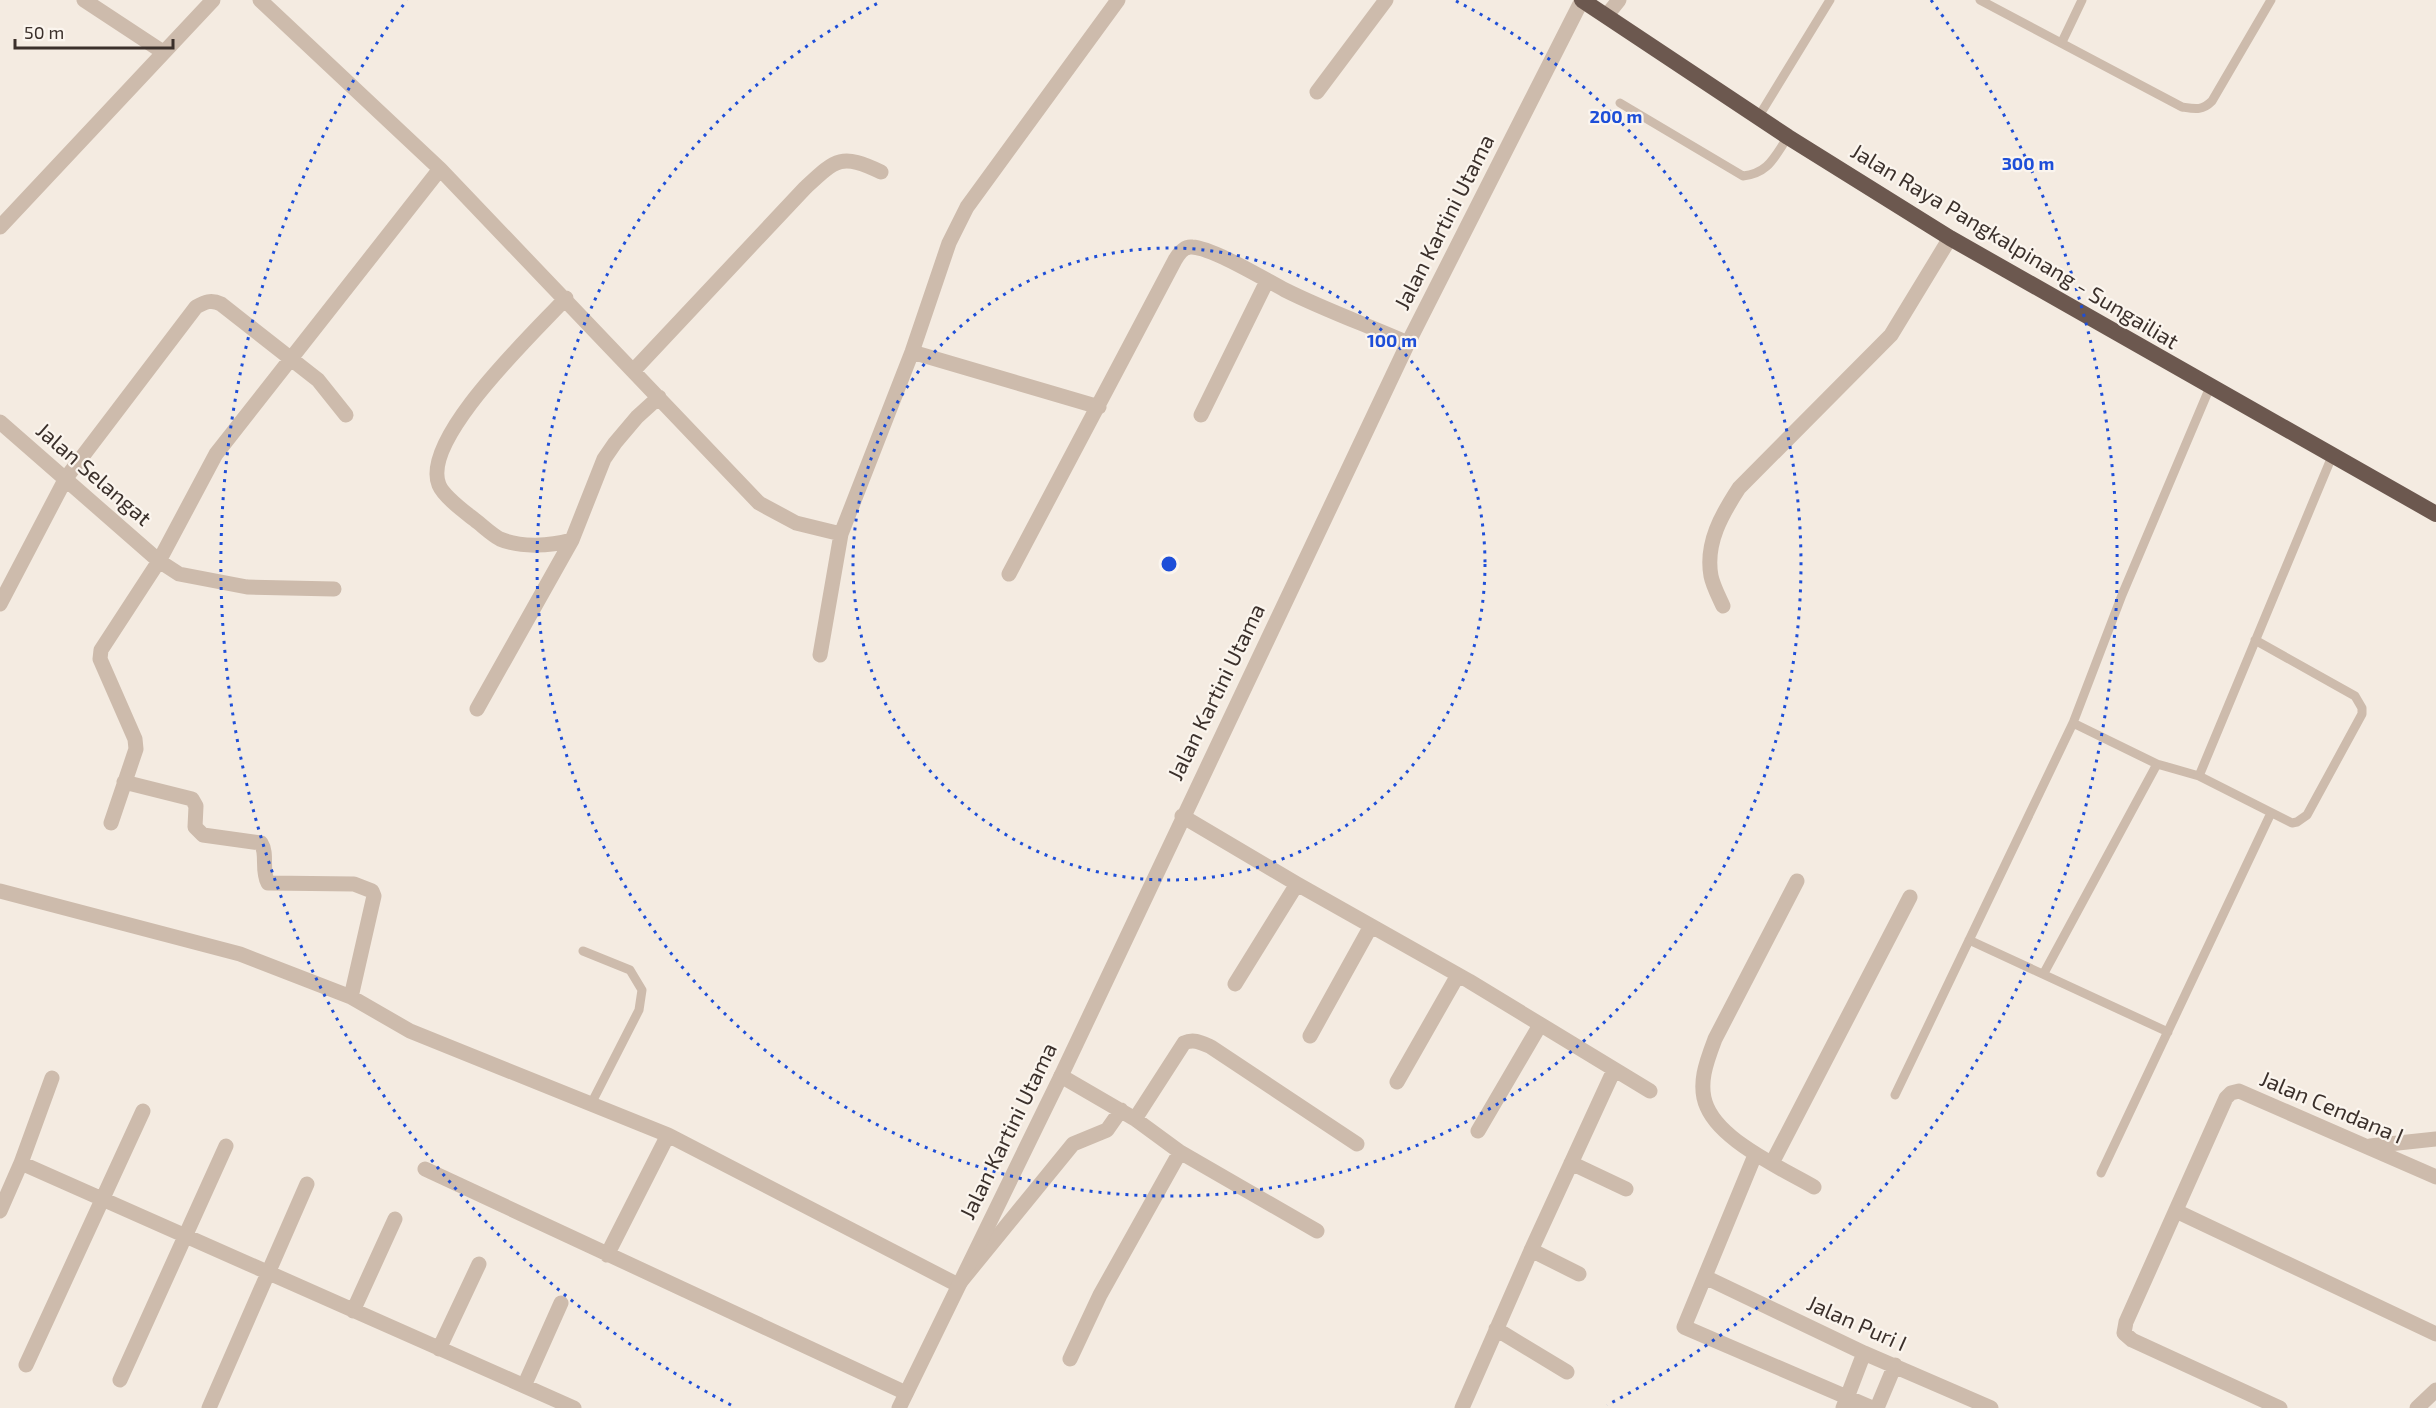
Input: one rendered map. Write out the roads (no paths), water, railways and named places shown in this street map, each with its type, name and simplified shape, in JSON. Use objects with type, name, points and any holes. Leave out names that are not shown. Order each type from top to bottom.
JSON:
[{"type":"highway","name":"Jalan Raya Pangkalpinang - Sungailiat","points":[[1582,0],[1788,137],[1950,238],[2436,514]]},
{"type":"street","points":[[84,0],[163,52]]},
{"type":"street","points":[[0,228],[213,0]]},
{"type":"street","points":[[260,0],[440,169],[759,502],[796,523],[841,534]]},
{"type":"street","points":[[820,654],[841,534],[912,352],[949,243],[967,207],[1118,0]]},
{"type":"street","points":[[1317,92],[1386,0]]},
{"type":"street","name":"Jalan Kartini Utama","points":[[899,1408],[1061,1076],[1182,816],[1408,343],[1582,0]]},
{"type":"street","points":[[1607,15],[1619,0]]},
{"type":"street","points":[[634,370],[827,167],[843,160],[861,163],[881,172]]},
{"type":"street","points":[[111,823],[136,749],[135,739],[100,659],[102,650],[159,561],[216,454],[440,169]]},
{"type":"street","points":[[1723,606],[1711,577],[1710,554],[1716,530],[1729,504],[1739,488],[1891,335],[1950,238]]},
{"type":"street","points":[[1009,574],[1175,260],[1183,249],[1190,246],[1195,247],[1224,258],[1267,281],[1408,343]]},
{"type":"street","points":[[1201,415],[1267,281]]},
{"type":"street","points":[[566,298],[469,403],[445,444],[437,467],[439,485],[457,506],[499,538],[515,544],[557,544],[572,540]]},
{"type":"street","points":[[0,604],[66,478],[196,307],[214,301],[221,304],[318,380],[346,415]]},
{"type":"street","points":[[912,352],[1099,407]]},
{"type":"street","points":[[477,709],[572,540],[604,459],[630,426],[659,397]]},
{"type":"street","name":"Jalan Selangat","points":[[0,422],[159,561],[179,574],[247,587],[334,589]]},
{"type":"street","points":[[124,782],[192,799],[196,806],[195,827],[203,835],[261,843],[264,849],[264,872],[268,883],[354,884],[372,891],[374,896],[351,997]]},
{"type":"street","points":[[1182,816],[1458,975],[1650,1090]]},
{"type":"street","points":[[1797,881],[1715,1039],[1706,1062],[1703,1080],[1707,1108],[1719,1123],[1755,1155],[1815,1187]]},
{"type":"street","points":[[1235,984],[1297,884]]},
{"type":"street","points":[[0,891],[240,954],[351,997],[410,1031],[668,1135],[958,1285],[1073,1144],[1107,1130],[1121,1110]]},
{"type":"street","points":[[1772,1163],[1910,897]]},
{"type":"street","points":[[1310,1036],[1371,926]]},
{"type":"street","points":[[1397,1082],[1458,975]]},
{"type":"street","points":[[1478,1131],[1540,1025]]},
{"type":"street","points":[[1135,1119],[1184,1043],[1190,1040],[1211,1047],[1357,1144]]},
{"type":"street","points":[[1462,1408],[1531,1250],[1614,1070]]},
{"type":"street","points":[[1061,1076],[1121,1110],[1180,1152],[1317,1231]]},
{"type":"street","points":[[0,1211],[21,1163],[52,1078]]},
{"type":"street","name":"Jalan Cendana I","points":[[2176,1211],[2226,1098],[2230,1093],[2239,1091],[2436,1177]]},
{"type":"street","points":[[26,1365],[143,1111]]},
{"type":"street","points":[[607,1255],[668,1135]]},
{"type":"street","points":[[2369,1147],[2436,1139]]},
{"type":"street","points":[[120,1380],[226,1146]]},
{"type":"street","points":[[1070,1359],[1100,1294],[1180,1152]]},
{"type":"street","points":[[1755,1155],[1684,1327],[1845,1403],[1872,1408]]},
{"type":"street","points":[[21,1163],[574,1408]]},
{"type":"street","points":[[1571,1163],[1626,1189]]},
{"type":"street","points":[[425,1169],[906,1393]]},
{"type":"street","points":[[209,1408],[307,1184]]},
{"type":"street","points":[[2280,1408],[2132,1340],[2124,1333],[2126,1322],[2176,1211],[2436,1334]]},
{"type":"street","points":[[353,1311],[395,1219]]},
{"type":"street","points":[[1531,1250],[1579,1274]]},
{"type":"street","points":[[439,1349],[479,1264]]},
{"type":"street","name":"Jalan Puri I","points":[[1705,1277],[1864,1353],[1991,1408]]},
{"type":"street","points":[[524,1386],[561,1303]]},
{"type":"street","points":[[1496,1329],[1566,1372]]},
{"type":"street","points":[[1845,1403],[1864,1353]]},
{"type":"street","points":[[1877,1408],[1895,1365]]},
{"type":"street","points":[[2417,1408],[2436,1390]]},
{"type":"lane","points":[[1758,116],[1830,0]]},
{"type":"lane","points":[[1980,0],[2182,107],[2197,110],[2205,108],[2212,101],[2271,0]]},
{"type":"lane","points":[[2062,42],[2082,0]]},
{"type":"lane","points":[[1620,103],[1743,176],[1756,174],[1767,168],[1788,137]]},
{"type":"lane","points":[[1895,1095],[2073,723],[2122,595],[2210,387]]},
{"type":"lane","points":[[2199,776],[2333,454]]},
{"type":"lane","points":[[2073,723],[2157,764],[2199,776],[2292,823],[2307,815],[2362,714],[2362,708],[2355,696],[2255,640]]},
{"type":"lane","points":[[2044,973],[2157,764]]},
{"type":"lane","points":[[2101,1173],[2271,813]]},
{"type":"lane","points":[[1969,940],[2168,1032]]},
{"type":"lane","points":[[583,951],[630,970],[642,990],[639,1010],[591,1104]]}]
